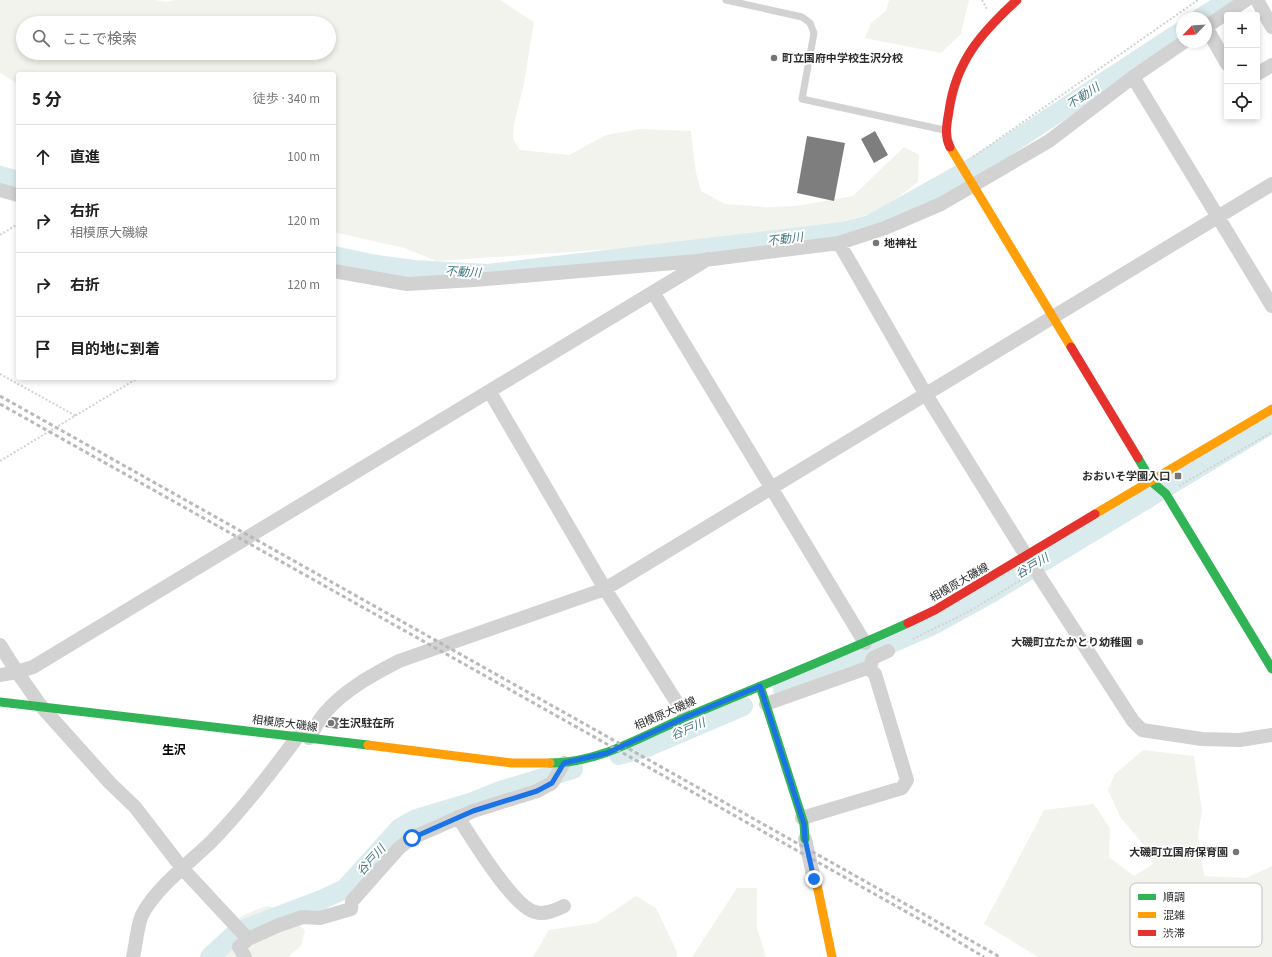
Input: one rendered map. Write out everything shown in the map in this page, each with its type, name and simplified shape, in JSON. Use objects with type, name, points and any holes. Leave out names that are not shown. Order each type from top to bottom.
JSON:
[{"type":"main road","points":[[1018,0],[994,20],[974,43],[961,64],[949,102],[946,136],[961,166],[1154,484],[1166,494],[1272,669]]},
{"type":"main road","name":"相模原大磯線","points":[[0,702],[512,763],[562,767],[607,753],[686,717],[865,643],[1031,563],[1272,409]]},
{"type":"main road","points":[[760,686],[802,818],[805,839]]},
{"type":"main road","points":[[814,879],[817,885],[832,957]]},
{"type":"street","points":[[1212,23],[1246,0]]},
{"type":"street","points":[[1256,0],[1272,27]]},
{"type":"street","points":[[1212,38],[1224,59]]},
{"type":"street","points":[[336,271],[407,284],[474,280],[708,259],[839,242],[909,218],[941,204],[973,186],[1049,141],[1133,77],[1176,47]]},
{"type":"street","points":[[1260,72],[1272,64]]},
{"type":"street","points":[[1133,77],[1272,306]]},
{"type":"street","points":[[133,957],[142,916],[168,882],[232,819],[303,737],[346,693],[373,675],[399,661],[605,589],[772,486],[1272,184]]},
{"type":"street","points":[[0,190],[16,194]]},
{"type":"street","points":[[839,242],[926,393],[1031,563],[1133,721],[1142,730],[1202,739],[1240,740],[1272,735]]},
{"type":"street","points":[[0,675],[18,672],[33,666],[490,392],[708,259]]},
{"type":"street","points":[[653,292],[772,486],[865,643]]},
{"type":"street","points":[[490,392],[605,589],[686,717]]},
{"type":"street","points":[[0,645],[41,706],[110,783],[135,807],[158,834],[182,868],[243,934]]},
{"type":"street","points":[[766,704],[868,668],[873,658],[888,651]]},
{"type":"street","points":[[802,818],[902,788],[906,784],[907,780],[875,674],[868,668]]},
{"type":"street","points":[[243,934],[297,919],[320,918],[351,909],[352,900],[403,845],[412,838],[458,817],[537,791],[552,783],[562,767]]},
{"type":"street","points":[[458,817],[489,865],[527,909],[541,913],[564,906]]},
{"type":"street","points":[[805,839],[814,879]]},
{"type":"street","points":[[243,934],[238,947],[245,957]]},
{"type":"lane","points":[[726,0],[802,17],[810,23],[814,34],[802,99],[946,131]]},
{"type":"path","points":[[961,166],[1198,0]]},
{"type":"path","points":[[0,235],[16,225]]},
{"type":"path","points":[[0,374],[76,416]]},
{"type":"path","points":[[0,461],[135,380]]},
{"type":"path","points":[[1166,494],[1272,432]]},
{"type":"shaded area","points":[[0,0],[154,0],[168,2],[175,0],[500,0],[534,22],[524,83],[514,124],[513,139],[520,150],[569,155],[606,135],[640,129],[691,131],[696,173],[701,191],[725,204],[767,207],[796,206],[853,196],[904,147],[919,155],[918,182],[880,211],[817,229],[657,246],[437,261],[404,248],[336,232],[336,72],[16,72],[16,83],[0,73]]},
{"type":"shaded area","points":[[889,0],[969,0],[961,34],[941,53],[865,38],[871,23],[886,11]]},
{"type":"shaded area","points":[[1143,750],[1194,756],[1202,811],[1198,835],[1204,876],[1246,878],[1272,866],[1272,957],[1038,957],[984,924],[1044,810],[1094,804],[1110,828],[1109,857],[1134,876],[1153,864],[1143,844],[1121,818],[1108,790],[1115,774]]},
{"type":"shaded area","points":[[737,888],[757,888],[757,928],[766,957],[692,957]]},
{"type":"shaded area","points":[[636,896],[656,908],[677,952],[677,957],[533,957],[549,930],[596,923]]},
{"type":"shaded area","points":[[267,906],[280,909],[305,930],[301,946],[288,957],[222,957],[227,936],[234,922],[246,914]]},
{"type":"building","points":[[875,131],[888,155],[874,163],[861,139]]},
{"type":"building","points":[[807,136],[845,143],[834,201],[797,193]]},
{"type":"building","points":[[332,717],[340,718],[338,729],[325,727]]},
{"type":"waterway","name":"不動川","points":[[1210,12],[1229,0]]},
{"type":"waterway","name":"不動川","points":[[336,256],[376,265],[414,270],[488,274],[843,232],[870,225],[984,161],[1176,35]]},
{"type":"waterway","name":"不動川","points":[[0,176],[16,180]]},
{"type":"waterway","name":"谷戸川","points":[[783,690],[933,625],[991,593],[1272,423]]},
{"type":"waterway","name":"谷戸川","points":[[619,755],[647,747],[743,706]]},
{"type":"waterway","name":"谷戸川","points":[[210,957],[237,932],[321,900],[345,889],[400,828],[416,819],[573,769]]},
{"type":"railway","points":[[0,396],[1000,957]]},
{"type":"railway","points":[[0,404],[937,929],[984,957]]},
{"type":"traffic: fast","points":[[1138,458],[1152,482],[1166,494],[1272,669]]},
{"type":"traffic: fast","points":[[550,763],[569,762],[587,758],[621,747],[689,716],[908,623]]},
{"type":"traffic: fast","points":[[760,686],[804,824],[805,839]]},
{"type":"traffic: fast","points":[[0,702],[368,745]]},
{"type":"traffic: slow","points":[[950,147],[1071,347]]},
{"type":"traffic: slow","points":[[1095,514],[1272,409]]},
{"type":"traffic: slow","points":[[368,745],[512,763],[550,763]]},
{"type":"traffic: slow","points":[[814,879],[817,885],[832,957]]},
{"type":"traffic: jam","points":[[950,147],[947,134],[949,111],[952,93],[964,63],[972,49],[992,24],[1017,0]]},
{"type":"traffic: jam","points":[[1071,347],[1138,458]]},
{"type":"traffic: jam","points":[[908,623],[935,610],[1095,514]]},
{"type":"place","name":"町立国府中学校生沢分校","points":[[774,58]]},
{"type":"place","name":"地神社","points":[[876,243]]},
{"type":"place","name":"おおいそ学園入口","points":[[1178,476]]},
{"type":"place","name":"大磯町立たかとり幼稚園","points":[[1140,642]]},
{"type":"place","name":"生沢駐在所","points":[[331,723]]},
{"type":"place","name":"大磯町立国府保育園","points":[[1236,852]]},
{"type":"district","name":"生沢","points":[[174,750]]},
{"type":"route","points":[[412,838],[473,811],[537,791],[552,783],[564,763],[607,753],[686,717],[760,686],[804,824],[805,839],[814,879]]}]
